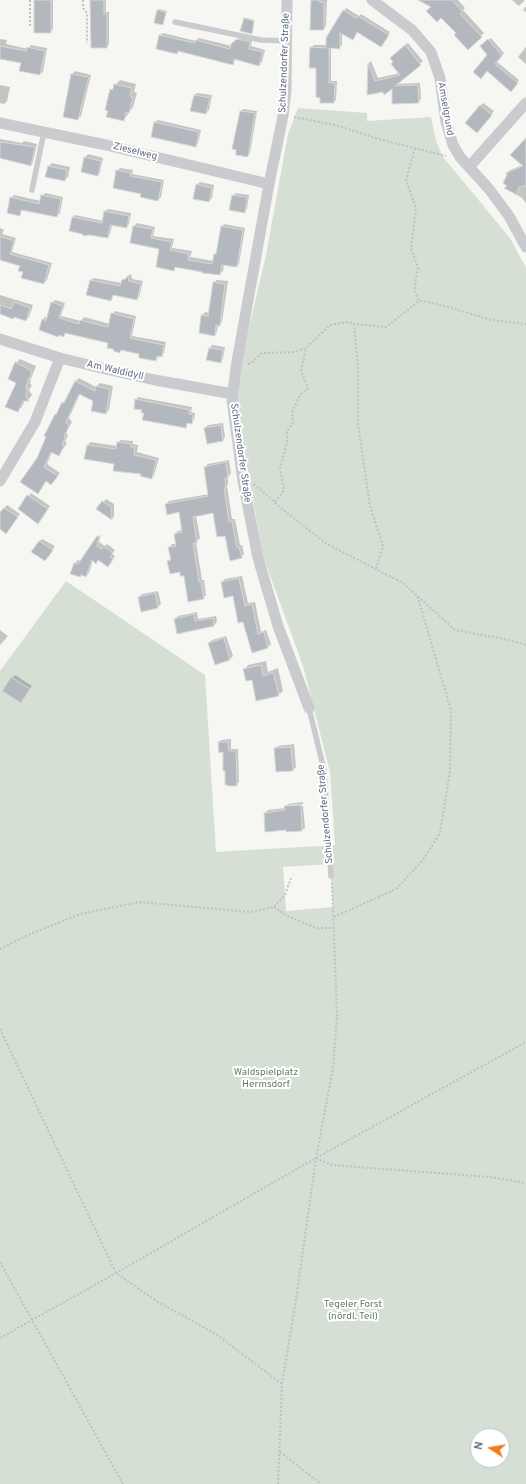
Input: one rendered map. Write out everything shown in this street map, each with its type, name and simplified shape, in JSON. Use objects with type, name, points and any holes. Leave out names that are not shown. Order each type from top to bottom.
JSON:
[{"type":"street","name":"Schulzendorfer Straße","points":[[287,0],[286,91],[283,116],[269,184],[236,367],[233,394],[234,414],[243,481],[262,576],[308,708]]},
{"type":"street","name":"Amselgrund","points":[[372,0],[412,30],[431,52],[440,78],[448,133],[453,145],[460,157],[489,189],[509,216],[526,247]]},
{"type":"street","points":[[469,167],[526,103]]},
{"type":"street","name":"Zieselweg","points":[[0,123],[269,184]]},
{"type":"street","name":"Am Waldidyll","points":[[0,339],[60,358],[155,380],[233,394]]},
{"type":"street","points":[[0,481],[35,422],[60,358]]},
{"type":"lane","points":[[175,22],[261,40],[286,41]]},
{"type":"lane","points":[[32,190],[44,132]]},
{"type":"lane","name":"Schulzendorfer Straße","points":[[308,708],[324,770],[331,876]]},
{"type":"path","points":[[30,0],[30,28]]},
{"type":"path","points":[[83,0],[83,8],[87,13],[87,43]]},
{"type":"path","points":[[283,116],[339,126],[375,138],[456,159],[460,157]]},
{"type":"path","points":[[415,148],[406,180],[416,208],[411,248],[418,268],[414,290],[419,301]]},
{"type":"path","points":[[236,367],[251,363],[262,353],[294,352],[306,348],[330,325],[347,322],[386,327],[419,301],[434,303],[492,320],[526,324]]},
{"type":"path","points":[[354,324],[358,366],[358,424],[370,506],[383,546],[376,569]]},
{"type":"path","points":[[275,502],[284,490],[280,469],[287,442],[287,431],[294,422],[292,412],[300,395],[308,388],[300,371],[306,348]]},
{"type":"path","points":[[243,481],[256,484],[275,502],[327,544],[403,583],[455,630],[505,639],[526,645]]},
{"type":"path","points":[[334,917],[396,889],[423,860],[440,833],[450,771],[451,710],[417,595]]},
{"type":"path","points":[[278,1484],[282,1384],[316,1158],[333,1068],[337,1017],[334,917],[331,876]]},
{"type":"path","points":[[0,949],[28,934],[80,914],[140,902],[250,912],[274,907],[285,896],[291,878]]},
{"type":"path","points":[[274,907],[289,917],[317,928],[334,928]]},
{"type":"path","points":[[0,1029],[116,1273],[158,1302],[216,1334],[282,1384]]},
{"type":"path","points":[[0,1338],[316,1158],[526,1042]]},
{"type":"path","points":[[316,1158],[331,1165],[490,1177],[526,1183]]},
{"type":"path","points":[[0,1262],[123,1484]]},
{"type":"path","points":[[280,1452],[321,1484]]},
{"type":"green space","name":"Tegeler Forst (nördl. Teil)","points":[[298,108],[367,113],[367,121],[431,117],[436,141],[443,157],[510,238],[526,268],[526,1484],[0,1484],[0,671],[66,581],[205,675],[216,852],[335,845],[330,772],[303,666],[263,556],[237,409],[241,361],[266,255],[288,134]],"holes":[[[330,864],[333,907],[286,911],[283,867]]]},
{"type":"building","points":[[34,0],[51,0],[51,33],[34,33]]},
{"type":"building","points":[[90,0],[104,0],[104,14],[107,14],[107,48],[91,48]]},
{"type":"building","points":[[311,0],[319,0],[319,2],[324,2],[324,30],[310,30]]},
{"type":"building","points":[[418,0],[452,0],[463,12],[460,14],[482,37],[468,50],[454,35],[456,33],[441,18],[437,22],[426,11],[431,7]]},
{"type":"building","points":[[157,10],[166,12],[163,25],[154,23]]},
{"type":"building","points":[[343,10],[356,18],[358,16],[389,35],[381,47],[357,32],[353,40],[340,33],[340,49],[329,48],[329,83],[335,83],[334,103],[320,103],[320,98],[316,97],[316,68],[309,68],[310,47],[326,48],[326,38]]},
{"type":"building","points":[[244,18],[254,21],[252,34],[240,31]]},
{"type":"building","points":[[159,35],[195,43],[195,40],[230,49],[231,44],[237,39],[250,42],[249,49],[263,52],[259,66],[234,59],[233,65],[178,51],[177,54],[156,49]]},
{"type":"building","points":[[488,39],[502,56],[495,64],[518,83],[511,92],[487,71],[481,79],[473,72],[487,55],[480,46]]},
{"type":"building","points":[[405,45],[421,65],[395,86],[418,85],[419,103],[392,104],[392,89],[384,95],[383,92],[367,95],[368,63],[375,81],[400,75],[391,64],[393,62],[390,58]]},
{"type":"building","points":[[0,46],[26,51],[27,47],[45,51],[40,75],[19,71],[21,63],[0,59]]},
{"type":"building","points":[[71,74],[89,77],[78,120],[63,117]]},
{"type":"building","points":[[114,84],[132,88],[130,96],[133,97],[129,113],[126,112],[124,121],[106,117],[108,111],[105,110],[110,89],[113,90]]},
{"type":"building","points":[[194,95],[210,98],[206,114],[190,111]]},
{"type":"building","points":[[480,105],[492,115],[477,133],[465,123]]},
{"type":"building","points":[[240,111],[255,113],[248,157],[236,155],[236,150],[232,149]]},
{"type":"building","points":[[154,122],[199,132],[196,147],[151,137]]},
{"type":"building","points":[[526,138],[526,186],[519,187],[517,195],[504,188],[507,186],[503,183],[507,175],[506,173],[523,166],[510,155]]},
{"type":"building","points":[[0,142],[35,147],[31,166],[0,158]]},
{"type":"building","points":[[84,157],[101,161],[98,176],[81,172]]},
{"type":"building","points":[[48,166],[67,170],[65,181],[45,177]]},
{"type":"building","points":[[116,170],[131,173],[130,176],[162,182],[158,201],[140,197],[141,194],[113,188]]},
{"type":"building","points":[[196,184],[212,188],[209,202],[193,199]]},
{"type":"building","points":[[41,195],[61,199],[57,217],[21,210],[20,216],[7,213],[10,197],[39,204]]},
{"type":"building","points":[[232,195],[247,197],[245,213],[229,210]]},
{"type":"building","points":[[104,211],[129,216],[127,228],[110,225],[108,238],[89,235],[84,236],[82,234],[69,231],[72,217],[102,223]]},
{"type":"building","points":[[133,226],[153,229],[151,238],[172,242],[170,250],[189,254],[188,260],[212,264],[214,254],[216,254],[221,226],[243,230],[237,267],[222,265],[220,275],[175,267],[174,271],[156,267],[159,249],[130,243]]},
{"type":"building","points":[[0,236],[14,241],[10,254],[49,265],[44,284],[21,278],[23,272],[18,271],[20,266],[0,260]]},
{"type":"building","points":[[128,276],[129,281],[141,284],[137,300],[113,295],[111,301],[86,295],[90,280],[120,286],[122,279],[124,280]]},
{"type":"building","points":[[213,282],[225,284],[220,326],[216,325],[215,336],[199,333],[201,315],[208,316]]},
{"type":"building","points":[[14,302],[30,308],[26,321],[14,317],[13,319],[0,314],[0,305],[11,309]]},
{"type":"building","points":[[51,302],[63,306],[59,318],[79,324],[80,320],[108,327],[111,313],[134,319],[130,338],[164,345],[162,357],[157,356],[156,361],[139,358],[139,354],[121,350],[120,353],[114,351],[113,349],[107,348],[108,343],[65,333],[64,337],[59,335],[58,337],[39,330],[42,319],[46,321]]},
{"type":"building","points":[[209,348],[223,350],[221,363],[206,360]]},
{"type":"building","points":[[15,362],[32,371],[26,386],[26,389],[28,390],[25,395],[29,401],[23,401],[18,412],[5,407],[16,383],[8,379]]},
{"type":"building","points":[[75,381],[95,391],[95,386],[110,389],[106,414],[91,411],[93,401],[79,394],[66,422],[69,426],[62,445],[64,446],[59,456],[51,452],[44,467],[58,476],[51,485],[46,481],[38,494],[20,482],[37,458],[46,437],[44,436],[62,402],[64,403]]},
{"type":"building","points":[[135,399],[190,410],[189,414],[193,415],[192,424],[187,423],[186,428],[142,420],[144,413],[141,413],[142,410],[134,409]]},
{"type":"building","points":[[221,425],[223,441],[207,444],[204,428]]},
{"type":"building","points":[[117,442],[131,444],[131,447],[135,447],[134,455],[156,460],[152,479],[140,476],[141,474],[113,471],[114,464],[84,459],[87,445],[116,449]]},
{"type":"building","points":[[226,462],[228,478],[225,478],[226,488],[224,488],[229,522],[232,521],[237,548],[239,547],[242,558],[230,561],[225,536],[217,537],[213,513],[193,517],[197,543],[193,543],[199,582],[201,582],[204,599],[188,602],[184,576],[180,576],[180,572],[170,574],[167,561],[171,560],[168,547],[176,546],[174,534],[182,532],[179,512],[167,515],[165,504],[208,496],[204,467]]},
{"type":"building","points":[[27,495],[48,509],[38,524],[18,509]]},
{"type":"building","points":[[102,501],[111,507],[112,520],[96,509]]},
{"type":"building","points":[[4,508],[18,517],[6,534],[0,529],[0,512]]},
{"type":"building","points":[[97,536],[99,537],[97,546],[102,549],[103,546],[113,553],[110,557],[113,559],[108,567],[98,560],[96,564],[92,560],[86,577],[70,574],[74,563],[78,564]]},
{"type":"building","points":[[39,541],[53,550],[45,561],[31,552]]},
{"type":"building","points":[[239,578],[245,606],[252,604],[258,634],[264,632],[268,648],[252,653],[243,622],[238,623],[233,596],[224,598],[221,582]]},
{"type":"building","points":[[155,593],[158,608],[141,612],[138,597]]},
{"type":"building","points":[[194,614],[195,621],[213,618],[214,626],[177,634],[174,619]]},
{"type":"building","points":[[224,638],[230,660],[215,665],[208,643]]},
{"type":"building","points":[[261,665],[263,676],[273,672],[279,696],[256,701],[252,680],[246,681],[243,669]]},
{"type":"building","points":[[11,677],[30,689],[21,703],[2,691]]},
{"type":"building","points":[[218,742],[228,742],[229,751],[236,751],[237,786],[225,785],[223,752],[219,753]]},
{"type":"building","points":[[291,747],[293,771],[276,772],[274,748]]},
{"type":"building","points":[[301,805],[302,831],[286,832],[286,830],[265,832],[264,813],[285,810],[284,806]]},
{"type":"park label","name":"Waldspielplatz Hermsdorf","points":[[266,1078]]}]
